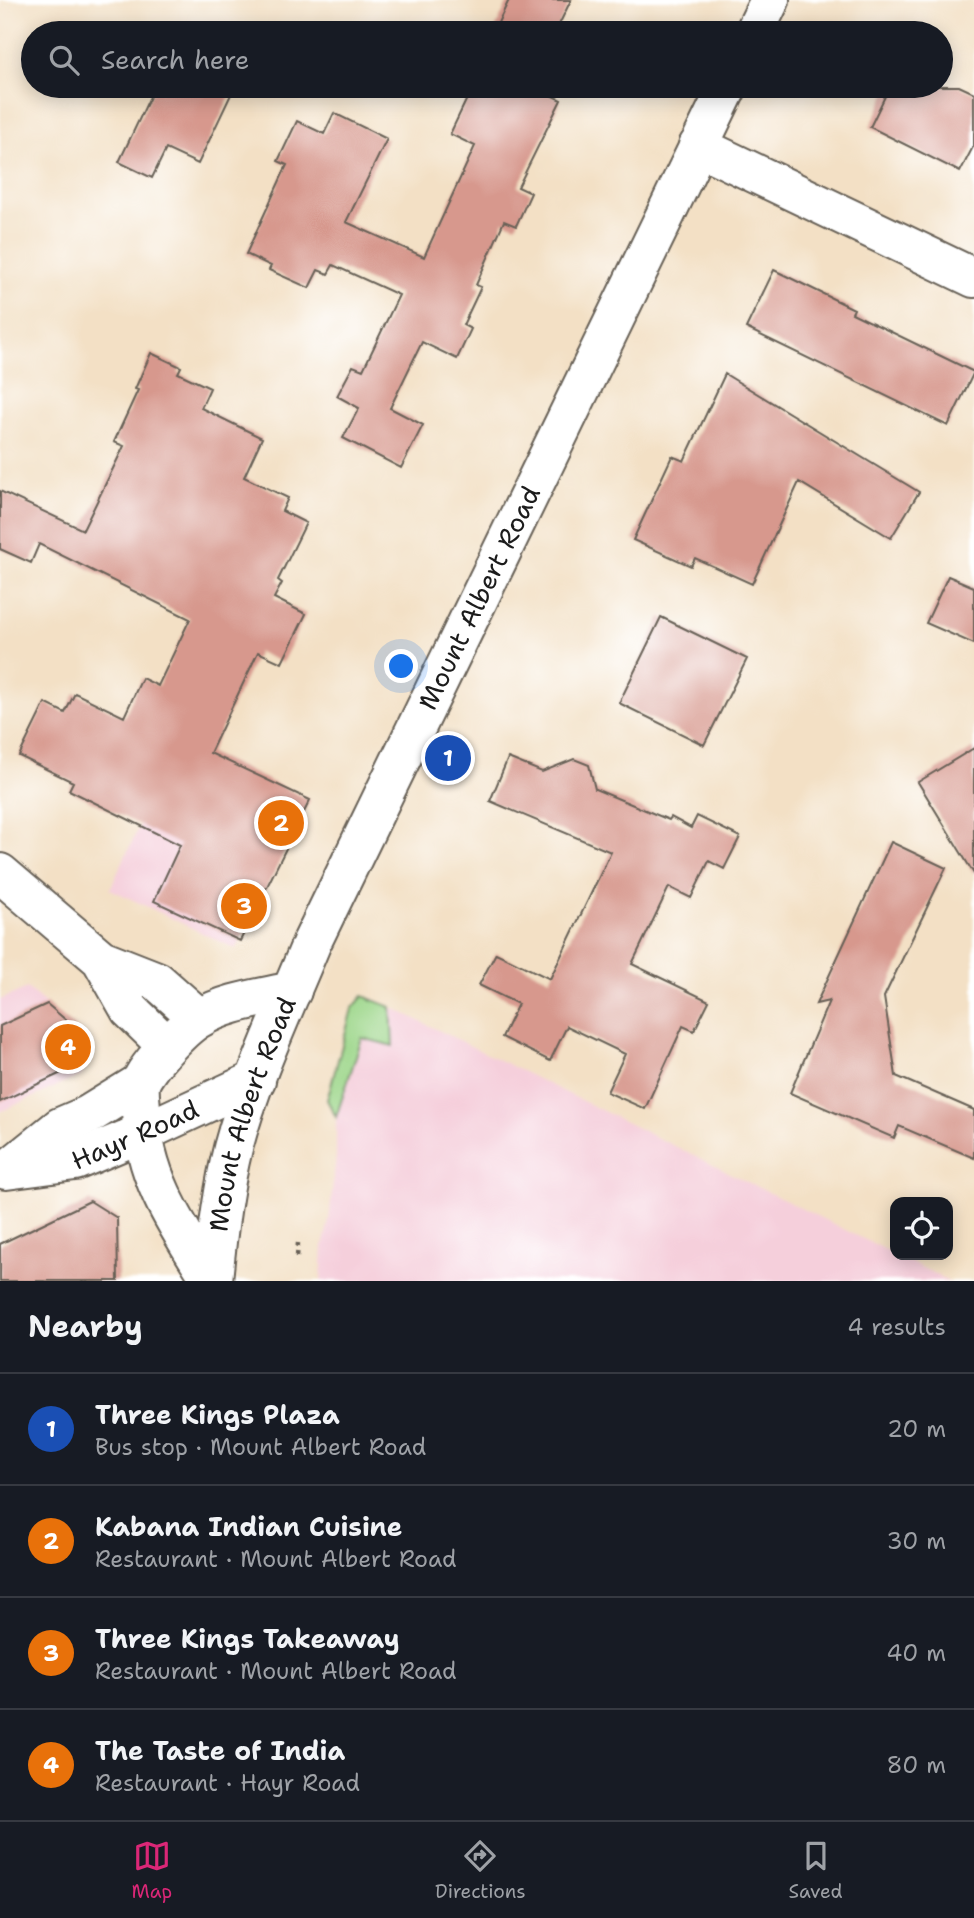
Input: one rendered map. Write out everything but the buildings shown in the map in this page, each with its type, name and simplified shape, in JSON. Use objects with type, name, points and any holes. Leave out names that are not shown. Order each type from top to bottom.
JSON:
[{"type":"main road","points":[[760,21],[770,0]]},
{"type":"main road","name":"Mount Albert Road","points":[[212,1281],[220,1209],[234,1146],[256,1080],[312,942],[722,98]]},
{"type":"main road","points":[[698,146],[974,278]]},
{"type":"main road","points":[[0,873],[101,960],[130,1010],[167,1046]]},
{"type":"main road","points":[[101,960],[157,981],[200,1018]]},
{"type":"main road","points":[[212,1281],[168,1210],[151,1171],[142,1133],[140,1083],[167,1046],[200,1018],[231,1006],[292,991]]},
{"type":"main road","name":"Hayr Road","points":[[3,1172],[75,1161],[256,1080]]},
{"type":"main road","name":"Hayr Road","points":[[3,1172],[61,1127],[88,1115],[140,1083]]},
{"type":"path","points":[[297,1257],[298,1243]]},
{"type":"shaded area","points":[[180,739],[310,800],[236,949],[110,889]]},
{"type":"shaded area","points":[[27,988],[89,1040],[82,1075],[0,1112],[0,1000]]},
{"type":"shaded area","points":[[363,996],[375,999],[890,1252],[890,1260],[906,1260],[949,1281],[321,1281],[323,1246],[329,1221],[336,1157],[336,1117],[362,1038]]},
{"type":"green space","points":[[363,996],[391,1007],[393,1046],[362,1038],[336,1117],[327,1100],[352,1009]]},
{"type":"place","name":"Three Kings Plaza","points":[[448,758]]},
{"type":"place","name":"Kabana Indian Cuisine","points":[[281,823]]},
{"type":"place","name":"Three Kings Takeaway","points":[[244,906]]},
{"type":"place","name":"The Taste of India","points":[[68,1047]]}]
